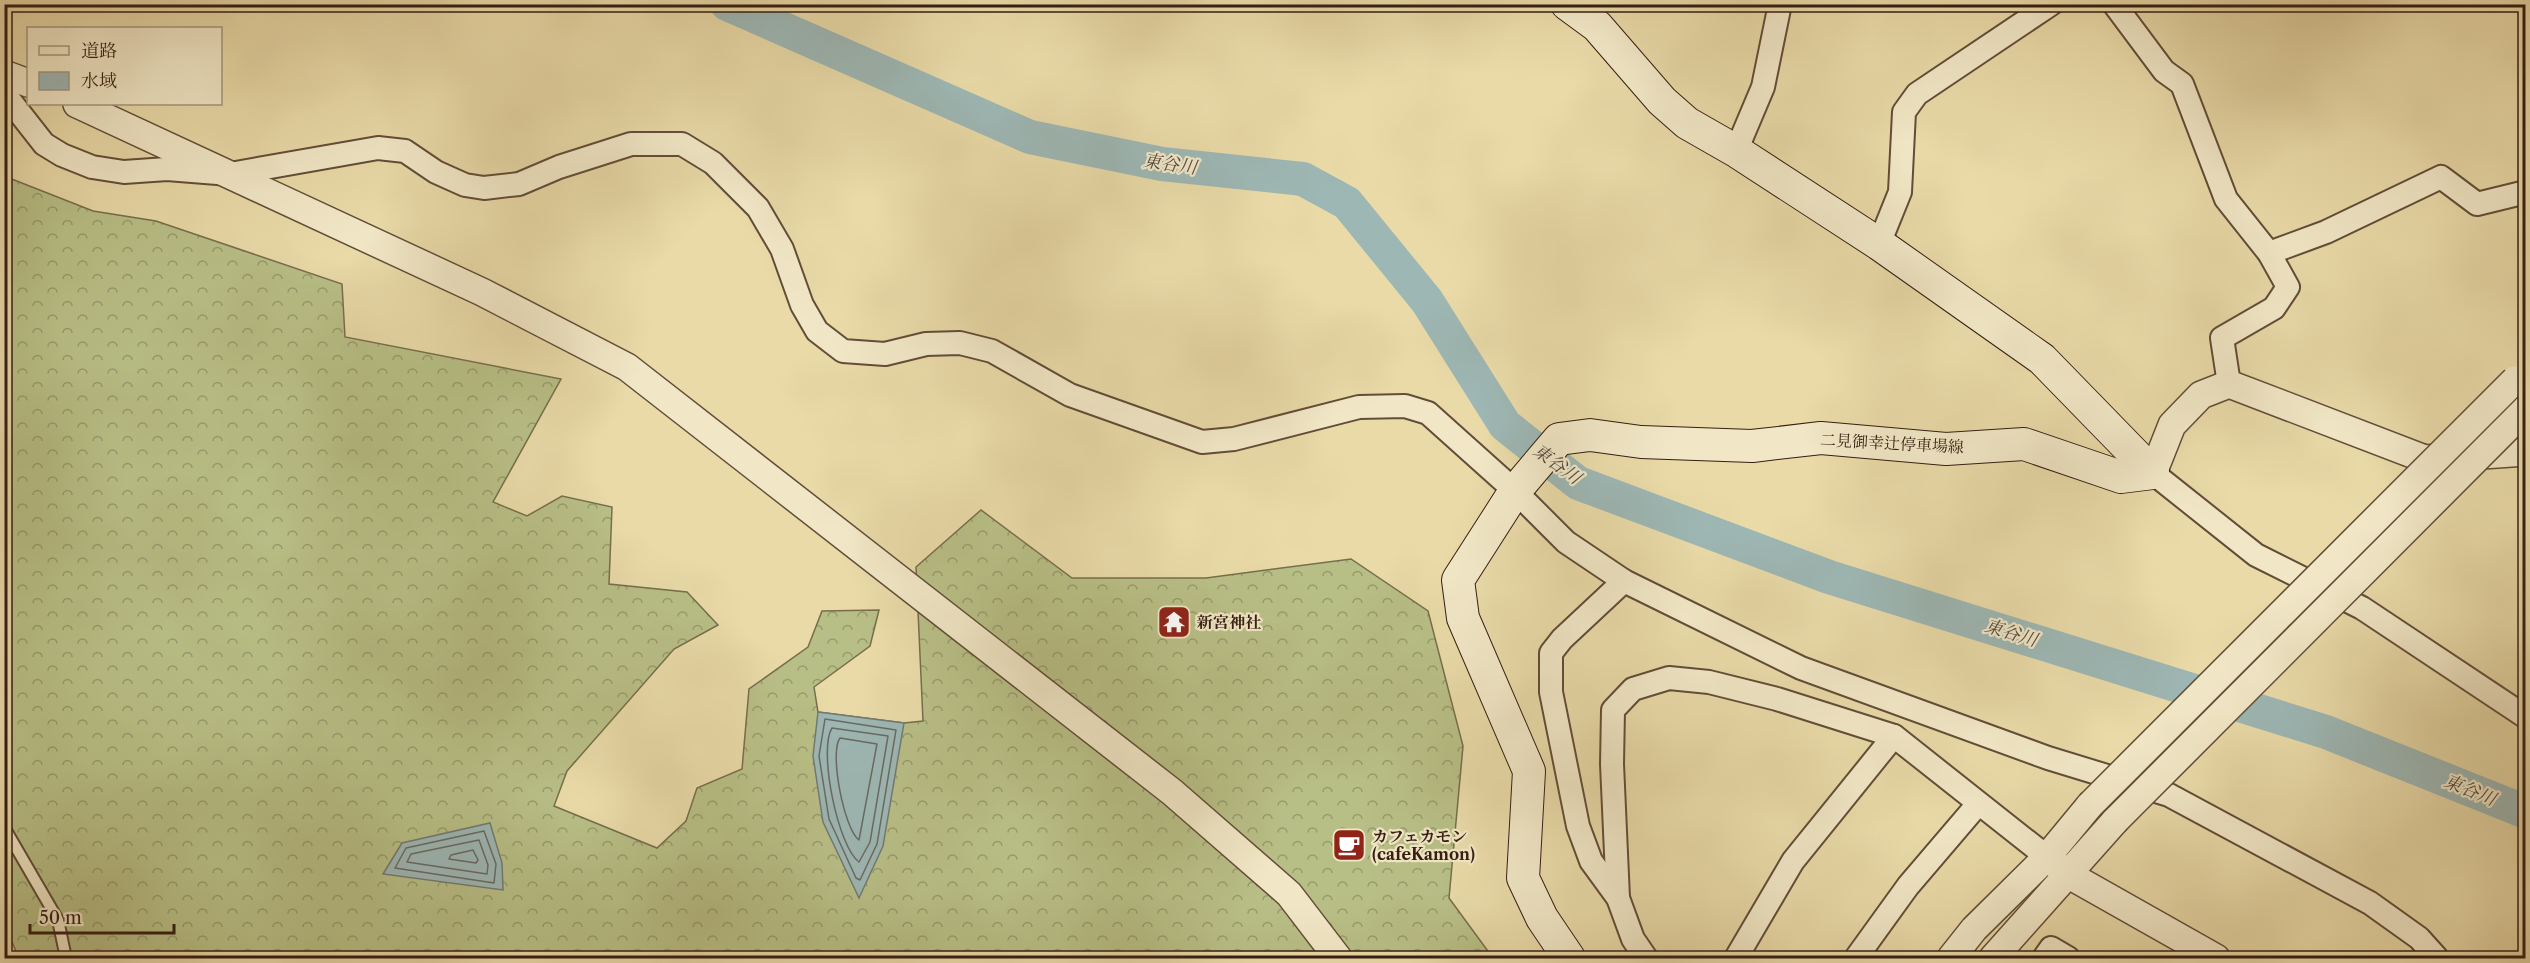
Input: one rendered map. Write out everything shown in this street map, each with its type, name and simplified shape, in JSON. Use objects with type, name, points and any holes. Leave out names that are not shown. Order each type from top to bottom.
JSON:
[{"type":"main road","points":[[1567,4],[1597,26],[1662,101],[1688,123],[1736,151],[1879,244],[2042,359],[2153,473]]},
{"type":"main road","name":"二見御幸辻停車場線","points":[[1569,958],[1542,918],[1523,879],[1529,771],[1463,618],[1458,580],[1515,491],[1560,439],[1590,435],[1641,442],[1752,446],[1821,438],[1946,449],[2024,444],[2121,477],[2153,473]]},
{"type":"street","points":[[1736,151],[1763,87],[1780,4]]},
{"type":"street","points":[[1879,244],[1900,192],[1904,112],[1917,94],[2051,4]]},
{"type":"street","points":[[2114,4],[2164,70],[2182,84],[2226,199],[2269,253],[2288,287],[2274,308],[2222,338],[2229,384]]},
{"type":"street","points":[[4,74],[27,83]]},
{"type":"street","points":[[4,93],[44,144],[62,155],[92,167],[124,172],[167,169],[230,174],[378,148],[405,151],[436,172],[465,185],[484,188],[519,184],[559,167],[632,144],[681,144],[713,164],[758,208],[782,249],[802,305],[817,331],[843,351],[885,354],[926,344],[960,343],[992,351],[1070,395],[1202,442],[1234,439],[1359,407],[1405,406],[1428,413],[1515,491],[1566,542],[1624,581],[1801,668],[2048,758],[2169,795],[2370,903],[2418,938],[2437,958]]},
{"type":"street","points":[[79,105],[482,292],[627,367],[1172,792],[1289,894],[1338,958]]},
{"type":"street","points":[[2269,253],[2326,232],[2441,177],[2477,204],[2526,192]]},
{"type":"street","points":[[1951,958],[1974,929],[2048,857],[2090,805],[2521,375]]},
{"type":"street","points":[[2526,452],[2425,459],[2229,384],[2201,395],[2172,424],[2153,473],[2256,555],[2362,608],[2526,717]]},
{"type":"street","points":[[1993,958],[2115,821],[2526,409]]},
{"type":"street","points":[[1624,581],[1562,639],[1551,653],[1551,692],[1578,826],[1591,861],[1618,898],[1633,939],[1646,958]]},
{"type":"street","points":[[1618,898],[1612,764],[1613,710],[1633,689],[1669,678],[1709,682],[1777,699],[1894,736],[2069,875],[2216,958]]},
{"type":"street","points":[[1736,958],[1793,861],[1894,736]]},
{"type":"street","points":[[1856,958],[1908,886],[1978,804]]},
{"type":"street","points":[[2044,958],[2051,948],[2068,958]]},
{"type":"lane","points":[[4,827],[58,920],[66,958]]},
{"type":"green space","points":[[4,176],[93,211],[156,221],[342,284],[345,337],[561,379],[493,502],[527,516],[562,496],[612,507],[609,584],[687,592],[718,625],[674,649],[567,771],[554,806],[657,848],[686,821],[697,788],[742,769],[749,689],[808,647],[822,611],[879,610],[870,646],[814,687],[818,712],[904,723],[923,721],[916,567],[981,510],[1072,578],[1206,578],[1351,559],[1428,611],[1463,746],[1449,898],[1493,958],[19,958],[4,924]]},
{"type":"water","points":[[818,712],[904,723],[883,846],[859,898],[823,822],[813,756]]},
{"type":"water","points":[[490,823],[502,863],[503,890],[383,874],[402,843]]},
{"type":"waterway","name":"東谷川","points":[[727,4],[1030,137],[1162,164],[1303,179],[1347,203],[1427,301],[1505,425],[1578,483],[1829,577],[2326,732],[2526,812]]},
{"type":"place","name":"新宮神社","points":[[1174,622]]},
{"type":"place","name":"カフェカモン (cafeKamon)","points":[[1349,845]]}]
